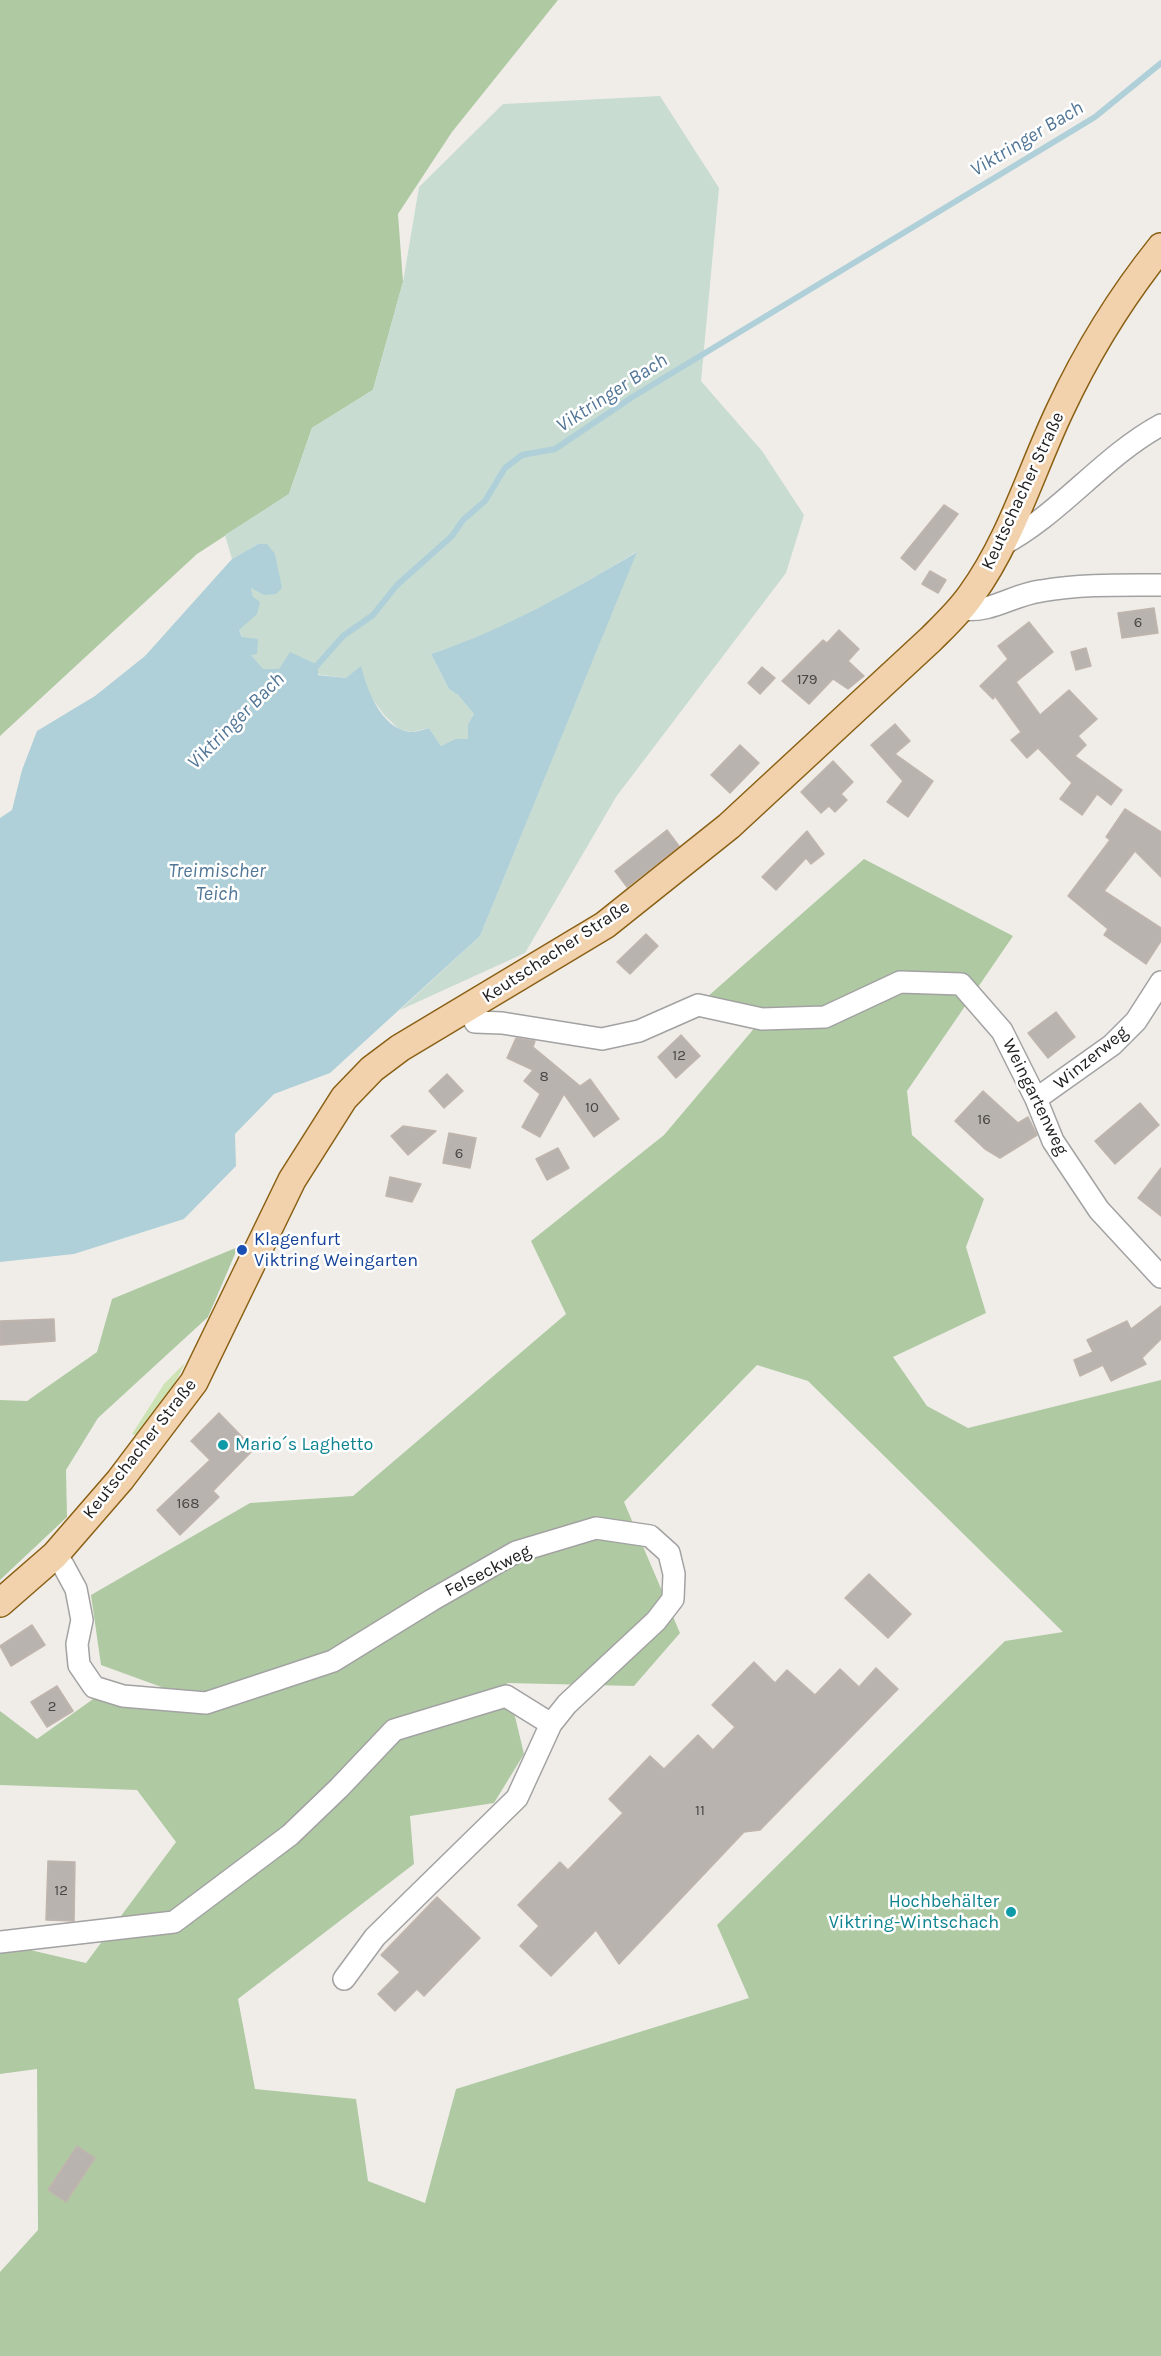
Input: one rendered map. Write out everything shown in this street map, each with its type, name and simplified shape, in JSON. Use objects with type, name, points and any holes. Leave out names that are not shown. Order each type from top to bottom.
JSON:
[{"type":"main road","name":"Keutschacher Straße","points":[[0,1604],[55,1555],[120,1480],[194,1382],[292,1180],[345,1098],[372,1069],[400,1048],[605,925],[729,826],[931,639],[960,609],[985,574],[1000,546],[1059,410],[1077,375],[1121,300],[1161,247]]},
{"type":"street","points":[[1000,546],[1022,535],[1123,450],[1161,424]]},
{"type":"street","points":[[960,609],[977,611],[1037,591],[1067,587],[1161,585]]},
{"type":"street","name":"Weingartenweg","points":[[470,1008],[475,1022],[502,1023],[602,1039],[639,1031],[698,1005],[762,1019],[825,1017],[900,982],[961,984],[1002,1031],[1036,1099],[1053,1141],[1099,1210],[1161,1277]]},
{"type":"street","name":"Winzerweg","points":[[1036,1099],[1112,1045],[1136,1021],[1161,982]]},
{"type":"street","name":"Felseckweg","points":[[55,1555],[76,1589],[82,1620],[77,1644],[79,1665],[94,1687],[123,1696],[206,1703],[333,1661],[516,1552],[596,1528],[650,1536],[669,1553],[674,1575],[673,1599],[656,1621],[567,1704],[551,1724],[517,1798],[375,1936],[344,1979]]},
{"type":"street","points":[[0,1942],[174,1922],[290,1836],[394,1730],[506,1696],[551,1724]]},
{"type":"green space","points":[[0,0],[558,0],[452,132],[398,214],[403,282],[373,390],[312,428],[289,494],[197,554],[0,736]]},
{"type":"green space","points":[[660,96],[719,188],[701,381],[762,451],[804,515],[786,573],[616,797],[525,953],[400,1010],[480,936],[636,552],[511,622],[431,654],[449,689],[458,695],[474,714],[468,724],[469,739],[455,739],[441,746],[429,728],[412,732],[399,729],[385,716],[367,692],[346,678],[279,669],[262,669],[251,655],[239,630],[253,598],[251,587],[258,544],[232,559],[225,535],[289,494],[312,428],[373,390],[403,282],[419,187],[503,104]]},
{"type":"green space","points":[[864,859],[1013,936],[907,1091],[912,1135],[984,1199],[966,1247],[986,1313],[893,1357],[927,1406],[968,1428],[1161,1380],[1161,2356],[0,2356],[0,2272],[38,2230],[37,2069],[0,2074],[0,1943],[86,1963],[176,1842],[137,1790],[0,1785],[0,1711],[37,1739],[96,1697],[205,1703],[101,1665],[91,1595],[250,1503],[353,1496],[566,1314],[531,1241],[664,1135],[762,1019],[698,1005]],"holes":[[[757,1365],[808,1381],[1063,1632],[1005,1641],[717,1925],[749,1998],[456,2089],[425,2203],[368,2181],[356,2099],[255,2089],[238,1999],[414,1864],[410,1816],[494,1803],[524,1754],[507,1683],[634,1686],[680,1633],[624,1502]]]},
{"type":"green space","points":[[238,1247],[208,1317],[98,1418],[66,1470],[67,1517],[0,1580],[0,1400],[27,1401],[97,1352],[112,1299]]},
{"type":"green space","points":[[185,1363],[157,1410],[136,1435],[132,1434],[164,1384]]},
{"type":"water","name":"Treimischer Teich","points":[[258,544],[267,544],[275,554],[282,588],[276,594],[264,595],[251,588],[253,597],[260,602],[257,614],[239,630],[242,637],[258,639],[257,654],[251,655],[263,669],[279,669],[290,652],[318,665],[318,675],[346,678],[361,666],[371,696],[383,716],[400,729],[410,732],[429,728],[441,746],[455,739],[468,739],[468,724],[474,714],[458,695],[449,689],[431,654],[511,621],[637,552],[480,936],[330,1073],[274,1094],[235,1134],[236,1166],[184,1219],[74,1254],[0,1262],[0,818],[12,810],[22,770],[37,731],[95,696],[145,656],[232,559]]},
{"type":"building","points":[[944,505],[958,514],[915,570],[901,558]]},
{"type":"building","points":[[930,571],[946,580],[938,593],[922,584]]},
{"type":"building","points":[[1154,608],[1158,633],[1122,638],[1118,613]]},
{"type":"building","points":[[1029,622],[1053,652],[1016,682],[1040,715],[1069,690],[1097,719],[1078,736],[1086,745],[1075,756],[1122,790],[1111,805],[1097,794],[1082,815],[1060,799],[1072,783],[1038,748],[1027,758],[1011,740],[1021,732],[995,696],[993,699],[980,686],[1008,659],[998,646]]},
{"type":"building","points":[[839,630],[859,649],[848,661],[864,676],[848,689],[833,679],[809,704],[782,681],[823,640],[827,643]]},
{"type":"building","points":[[1086,648],[1091,666],[1076,670],[1071,652]]},
{"type":"building","points":[[762,667],[775,678],[760,694],[748,683]]},
{"type":"building","points":[[895,724],[910,741],[895,754],[933,781],[908,817],[887,802],[903,781],[871,745]]},
{"type":"building","points":[[740,745],[759,763],[730,793],[711,775]]},
{"type":"building","points":[[833,761],[853,782],[841,794],[847,800],[835,812],[829,806],[821,813],[801,792]]},
{"type":"building","points":[[1125,809],[1161,832],[1161,877],[1135,851],[1104,891],[1161,928],[1161,941],[1146,964],[1104,935],[1108,929],[1068,896],[1110,840],[1106,837]]},
{"type":"building","points":[[667,830],[679,846],[627,887],[615,871]]},
{"type":"building","points":[[807,831],[824,854],[811,864],[806,858],[776,890],[762,877]]},
{"type":"building","points":[[646,934],[658,946],[630,974],[617,962]]},
{"type":"building","points":[[1056,1012],[1075,1037],[1048,1058],[1028,1033]]},
{"type":"building","points":[[681,1035],[700,1056],[676,1078],[658,1057]]},
{"type":"building","points":[[516,1038],[535,1041],[533,1047],[580,1086],[590,1079],[619,1119],[594,1137],[564,1094],[540,1137],[522,1127],[540,1094],[524,1081],[533,1070],[507,1058]]},
{"type":"building","points":[[447,1074],[463,1091],[444,1108],[429,1091]]},
{"type":"building","points":[[983,1091],[1018,1123],[1028,1117],[1037,1135],[1000,1158],[985,1149],[955,1121]]},
{"type":"building","points":[[1140,1103],[1159,1125],[1115,1164],[1095,1141]]},
{"type":"building","points":[[403,1126],[436,1131],[408,1155],[391,1136]]},
{"type":"building","points":[[449,1133],[476,1138],[470,1168],[443,1163]]},
{"type":"building","points":[[558,1148],[569,1168],[547,1180],[536,1159]]},
{"type":"building","points":[[1161,1168],[1161,1216],[1138,1198]]},
{"type":"building","points":[[390,1177],[421,1184],[412,1202],[386,1196]]},
{"type":"building","points":[[1161,1306],[1161,1339],[1142,1358],[1146,1364],[1111,1381],[1103,1365],[1080,1376],[1074,1360],[1093,1352],[1087,1340],[1127,1321],[1131,1329]]},
{"type":"building","points":[[54,1319],[55,1341],[0,1345],[0,1321]]},
{"type":"building","points":[[219,1413],[254,1449],[213,1491],[219,1497],[180,1535],[157,1510],[210,1460],[191,1441]]},
{"type":"building","points":[[869,1574],[911,1614],[888,1638],[845,1598]]},
{"type":"building","points":[[32,1625],[45,1645],[11,1666],[0,1646]]},
{"type":"building","points":[[754,1662],[775,1683],[787,1670],[815,1695],[840,1669],[859,1687],[876,1668],[898,1689],[760,1830],[744,1832],[619,1964],[596,1930],[551,1976],[520,1946],[539,1926],[518,1905],[560,1862],[568,1870],[623,1813],[609,1799],[650,1756],[664,1769],[698,1735],[713,1750],[735,1727],[712,1705]]},
{"type":"building","points":[[57,1686],[73,1711],[47,1727],[31,1702]]},
{"type":"building","points":[[48,1861],[75,1862],[74,1921],[46,1920]]},
{"type":"building","points":[[437,1897],[480,1938],[424,1996],[417,1989],[395,2011],[378,1994],[400,1972],[381,1955]]},
{"type":"building","points":[[77,2146],[95,2158],[66,2202],[48,2190]]},
{"type":"waterway","name":"Viktringer Bach","points":[[313,670],[343,636],[373,615],[397,585],[452,536],[463,520],[485,501],[505,468],[522,455],[555,449],[634,396],[1095,117],[1161,63]]},
{"type":"place","name":"Klagenfurt Viktring Weingarten","points":[[242,1250]]},
{"type":"place","name":"Mario´s Laghetto","points":[[223,1445]]},
{"type":"place","name":"Hochbehälter Viktring-Wintschach","points":[[1011,1912]]}]
